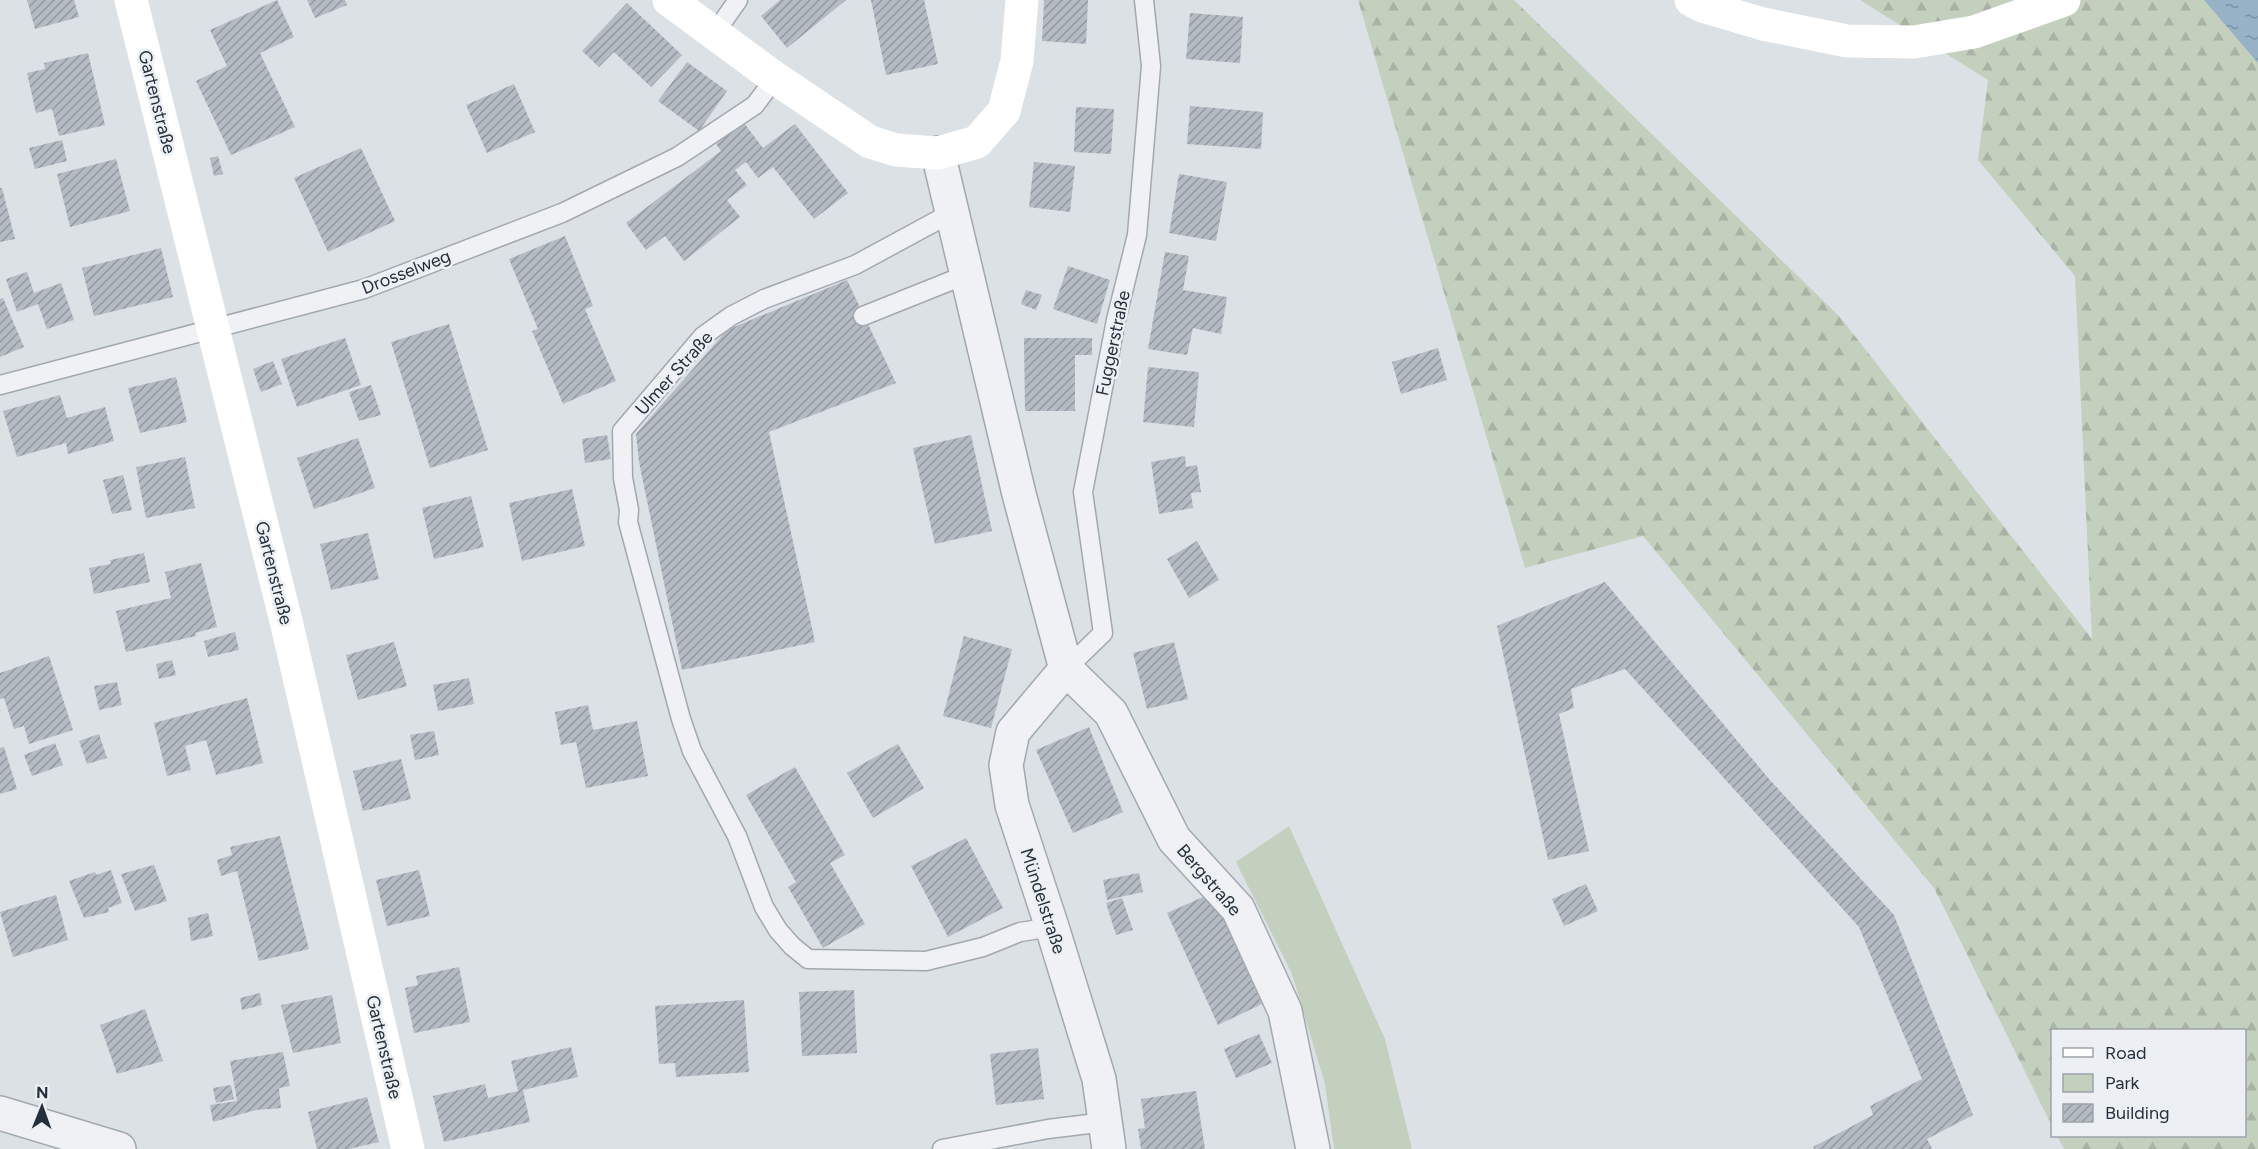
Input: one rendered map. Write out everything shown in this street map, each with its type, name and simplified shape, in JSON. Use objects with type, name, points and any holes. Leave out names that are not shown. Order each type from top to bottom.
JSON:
[{"type":"main road","name":"Gartenstraße","points":[[131,0],[287,625],[408,1149]]},
{"type":"main road","points":[[669,0],[775,78],[870,142],[896,150],[938,153],[977,142],[1004,111],[1017,61],[1022,0]]},
{"type":"main road","points":[[1696,3],[1763,24],[1847,40],[1914,42],[1974,32],[2064,0]]},
{"type":"street","points":[[938,153],[1018,494],[1066,669]]},
{"type":"street","name":"Mündelstraße","points":[[1066,669],[1013,732],[1006,765],[1012,805],[1053,927],[1099,1079],[1107,1136]]},
{"type":"street","name":"Bergstraße","points":[[1066,669],[1111,713],[1174,838],[1238,909],[1285,1011],[1313,1149]]},
{"type":"street","points":[[0,1113],[118,1149]]},
{"type":"lane","points":[[714,34],[738,0]]},
{"type":"lane","name":"Fuggerstraße","points":[[1066,669],[1103,633],[1083,492],[1116,320],[1137,235],[1151,66],[1144,0]]},
{"type":"lane","name":"Drosselweg","points":[[0,384],[364,289],[562,213],[677,157],[755,105],[775,78]]},
{"type":"lane","name":"Ulmer Straße","points":[[953,212],[855,265],[764,299],[731,316],[703,336],[621,431],[623,478],[629,510],[628,522],[681,719],[692,751],[737,836],[764,907],[778,930],[792,946],[808,959],[926,961],[982,947],[1020,932],[1053,927]]},
{"type":"lane","points":[[863,316],[968,274]]},
{"type":"lane","points":[[942,1149],[1048,1129],[1107,1136]]},
{"type":"green space","points":[[1358,0],[1514,0],[1840,317],[2092,639],[2075,276],[1978,160],[1988,80],[1860,0],[2232,0],[2258,33],[2258,1149],[2064,1149],[2058,1137],[2246,1137],[2246,1029],[2051,1029],[2051,1124],[1934,888],[1643,536],[1525,568]]},
{"type":"green space","points":[[1289,826],[1385,1039],[1412,1149],[1334,1149],[1325,1084],[1292,974],[1236,862]]},
{"type":"water","points":[[2204,0],[2258,0],[2258,63]]},
{"type":"building","points":[[27,0],[74,0],[79,17],[35,29]]},
{"type":"building","points":[[277,0],[294,37],[260,53],[295,127],[231,155],[196,81],[227,66],[210,30]]},
{"type":"building","points":[[307,0],[345,0],[347,5],[315,18]]},
{"type":"building","points":[[780,0],[846,0],[787,48],[761,16]]},
{"type":"building","points":[[871,0],[924,0],[938,64],[886,75]]},
{"type":"building","points":[[1044,0],[1088,0],[1086,44],[1042,41]]},
{"type":"building","points":[[627,3],[682,55],[651,87],[614,52],[599,67],[582,51]]},
{"type":"building","points":[[1190,13],[1243,17],[1240,63],[1186,59]]},
{"type":"building","points":[[88,53],[105,125],[59,136],[52,109],[36,113],[27,73],[45,69],[44,63]]},
{"type":"building","points":[[687,62],[727,91],[699,131],[658,101]]},
{"type":"building","points":[[514,84],[535,132],[487,153],[466,105]]},
{"type":"building","points":[[1190,106],[1263,112],[1261,149],[1187,144]]},
{"type":"building","points":[[1076,107],[1114,109],[1111,154],[1074,152]]},
{"type":"building","points":[[744,123],[763,148],[795,124],[848,193],[814,219],[773,167],[758,178],[746,162],[735,170],[747,185],[727,200],[740,217],[684,261],[665,236],[646,250],[626,223],[721,151],[716,144]]},
{"type":"building","points":[[62,140],[67,161],[35,169],[29,148]]},
{"type":"building","points":[[361,148],[395,221],[328,252],[294,178]]},
{"type":"building","points":[[218,156],[223,174],[214,176],[210,158]]},
{"type":"building","points":[[116,159],[130,211],[70,227],[57,174]]},
{"type":"building","points":[[1034,162],[1075,166],[1070,212],[1029,207]]},
{"type":"building","points":[[1179,174],[1227,182],[1216,241],[1169,233]]},
{"type":"building","points":[[0,188],[2,188],[15,239],[0,242]]},
{"type":"building","points":[[565,236],[593,306],[585,309],[616,381],[563,404],[532,331],[538,329],[509,259]]},
{"type":"building","points":[[161,248],[173,297],[94,316],[82,268]]},
{"type":"building","points":[[1165,252],[1189,256],[1183,290],[1227,297],[1221,334],[1193,328],[1187,355],[1148,349]]},
{"type":"building","points":[[1068,266],[1110,280],[1097,324],[1053,309]]},
{"type":"building","points":[[27,272],[34,293],[61,283],[74,320],[47,329],[38,304],[17,312],[6,279]]},
{"type":"building","points":[[847,280],[896,383],[769,432],[815,642],[682,670],[639,462],[636,434],[727,330]]},
{"type":"building","points":[[1026,290],[1042,295],[1036,310],[1021,304]]},
{"type":"building","points":[[3,298],[24,347],[0,357],[0,299]]},
{"type":"building","points":[[449,324],[488,450],[430,468],[391,342]]},
{"type":"building","points":[[345,338],[361,385],[297,407],[281,359]]},
{"type":"building","points":[[1024,338],[1092,338],[1092,355],[1075,355],[1075,411],[1025,411]]},
{"type":"building","points":[[1438,348],[1447,380],[1401,394],[1392,362]]},
{"type":"building","points":[[273,361],[282,384],[261,392],[253,369]]},
{"type":"building","points":[[1148,367],[1199,372],[1194,427],[1143,422]]},
{"type":"building","points":[[176,377],[187,422],[140,433],[128,388]]},
{"type":"building","points":[[371,385],[381,415],[359,421],[349,392]]},
{"type":"building","points":[[60,395],[67,418],[105,407],[114,441],[68,454],[66,443],[17,457],[3,411]]},
{"type":"building","points":[[607,435],[611,459],[585,463],[582,439]]},
{"type":"building","points":[[971,435],[992,531],[935,544],[913,448]]},
{"type":"building","points":[[358,438],[375,488],[314,509],[297,458]]},
{"type":"building","points":[[1185,456],[1186,467],[1197,465],[1201,492],[1191,493],[1193,508],[1159,514],[1151,462]]},
{"type":"building","points":[[185,457],[195,508],[146,518],[136,467]]},
{"type":"building","points":[[123,475],[132,510],[112,514],[103,480]]},
{"type":"building","points":[[572,489],[585,546],[522,561],[509,503]]},
{"type":"building","points":[[471,496],[484,547],[434,559],[422,508]]},
{"type":"building","points":[[368,533],[379,579],[331,590],[320,544]]},
{"type":"building","points":[[1197,541],[1219,580],[1189,598],[1167,559]]},
{"type":"building","points":[[144,553],[150,582],[94,594],[89,568],[111,564],[110,560]]},
{"type":"building","points":[[201,563],[217,627],[195,633],[196,636],[126,652],[116,611],[171,598],[165,572]]},
{"type":"building","points":[[1605,582],[1769,779],[1894,915],[1973,1115],[1927,1139],[1932,1148],[1814,1149],[1813,1147],[1873,1115],[1870,1106],[1922,1079],[1859,927],[1625,669],[1571,689],[1574,708],[1559,714],[1589,851],[1548,860],[1497,626]]},
{"type":"building","points":[[235,632],[239,650],[208,657],[204,641]]},
{"type":"building","points":[[964,636],[1012,649],[991,728],[943,716]]},
{"type":"building","points":[[394,642],[407,686],[358,700],[346,655]]},
{"type":"building","points":[[1174,642],[1188,699],[1147,709],[1133,653]]},
{"type":"building","points":[[49,656],[73,730],[29,744],[24,726],[14,729],[4,698],[0,699],[0,673]]},
{"type":"building","points":[[172,660],[176,675],[159,679],[156,664]]},
{"type":"building","points":[[469,678],[474,704],[438,711],[433,685]]},
{"type":"building","points":[[117,682],[122,705],[99,710],[94,686]]},
{"type":"building","points":[[247,698],[263,763],[216,775],[206,740],[185,746],[191,770],[167,776],[154,723]]},
{"type":"building","points":[[588,705],[593,730],[637,721],[648,776],[586,788],[576,742],[561,745],[555,712]]},
{"type":"building","points":[[1089,727],[1123,812],[1073,833],[1036,750]]},
{"type":"building","points":[[434,731],[439,755],[415,760],[410,735]]},
{"type":"building","points":[[99,734],[107,758],[87,764],[79,741]]},
{"type":"building","points":[[55,743],[63,765],[32,776],[24,755]]},
{"type":"building","points":[[898,744],[924,788],[873,818],[847,773]]},
{"type":"building","points":[[4,747],[17,789],[0,794],[0,748]]},
{"type":"building","points":[[401,759],[411,799],[363,811],[353,771]]},
{"type":"building","points":[[795,767],[845,855],[830,863],[865,924],[823,948],[788,887],[796,882],[746,795]]},
{"type":"building","points":[[280,836],[309,949],[259,961],[237,871],[221,876],[217,860],[232,855],[230,847]]},
{"type":"building","points":[[966,838],[1003,908],[948,937],[911,866]]},
{"type":"building","points":[[154,865],[167,901],[135,911],[121,874]]},
{"type":"building","points":[[111,870],[122,903],[108,908],[109,912],[84,918],[69,881],[95,872],[96,875]]},
{"type":"building","points":[[419,870],[430,916],[387,926],[376,880]]},
{"type":"building","points":[[1139,873],[1143,892],[1107,900],[1103,880]]},
{"type":"building","points":[[1586,884],[1598,911],[1564,926],[1552,899]]},
{"type":"building","points":[[1212,893],[1262,1004],[1218,1025],[1167,913]]},
{"type":"building","points":[[56,895],[68,940],[13,957],[0,912]]},
{"type":"building","points":[[1122,898],[1133,930],[1116,935],[1106,903]]},
{"type":"building","points":[[208,913],[213,936],[191,941],[188,918]]},
{"type":"building","points":[[459,967],[470,1022],[414,1033],[405,988],[418,985],[416,976]]},
{"type":"building","points":[[854,990],[857,1053],[802,1056],[799,992]]},
{"type":"building","points":[[260,993],[262,1005],[242,1010],[240,998]]},
{"type":"building","points":[[332,995],[341,1043],[293,1053],[281,1005]]},
{"type":"building","points":[[744,1000],[749,1072],[676,1077],[675,1063],[659,1064],[655,1006]]},
{"type":"building","points":[[145,1009],[163,1061],[117,1074],[100,1025]]},
{"type":"building","points":[[1259,1034],[1272,1063],[1236,1078],[1224,1049]]},
{"type":"building","points":[[571,1047],[578,1077],[523,1090],[530,1122],[444,1142],[433,1096],[485,1084],[488,1098],[518,1091],[511,1061]]},
{"type":"building","points":[[1038,1048],[1044,1099],[996,1105],[990,1054]]},
{"type":"building","points":[[283,1052],[290,1086],[279,1088],[281,1108],[256,1110],[213,1122],[210,1105],[237,1101],[230,1061]]},
{"type":"building","points":[[231,1085],[234,1099],[216,1103],[213,1088]]},
{"type":"building","points":[[1196,1091],[1205,1149],[1141,1149],[1138,1129],[1145,1128],[1141,1099]]},
{"type":"building","points":[[367,1097],[379,1142],[349,1149],[317,1149],[308,1112]]}]
